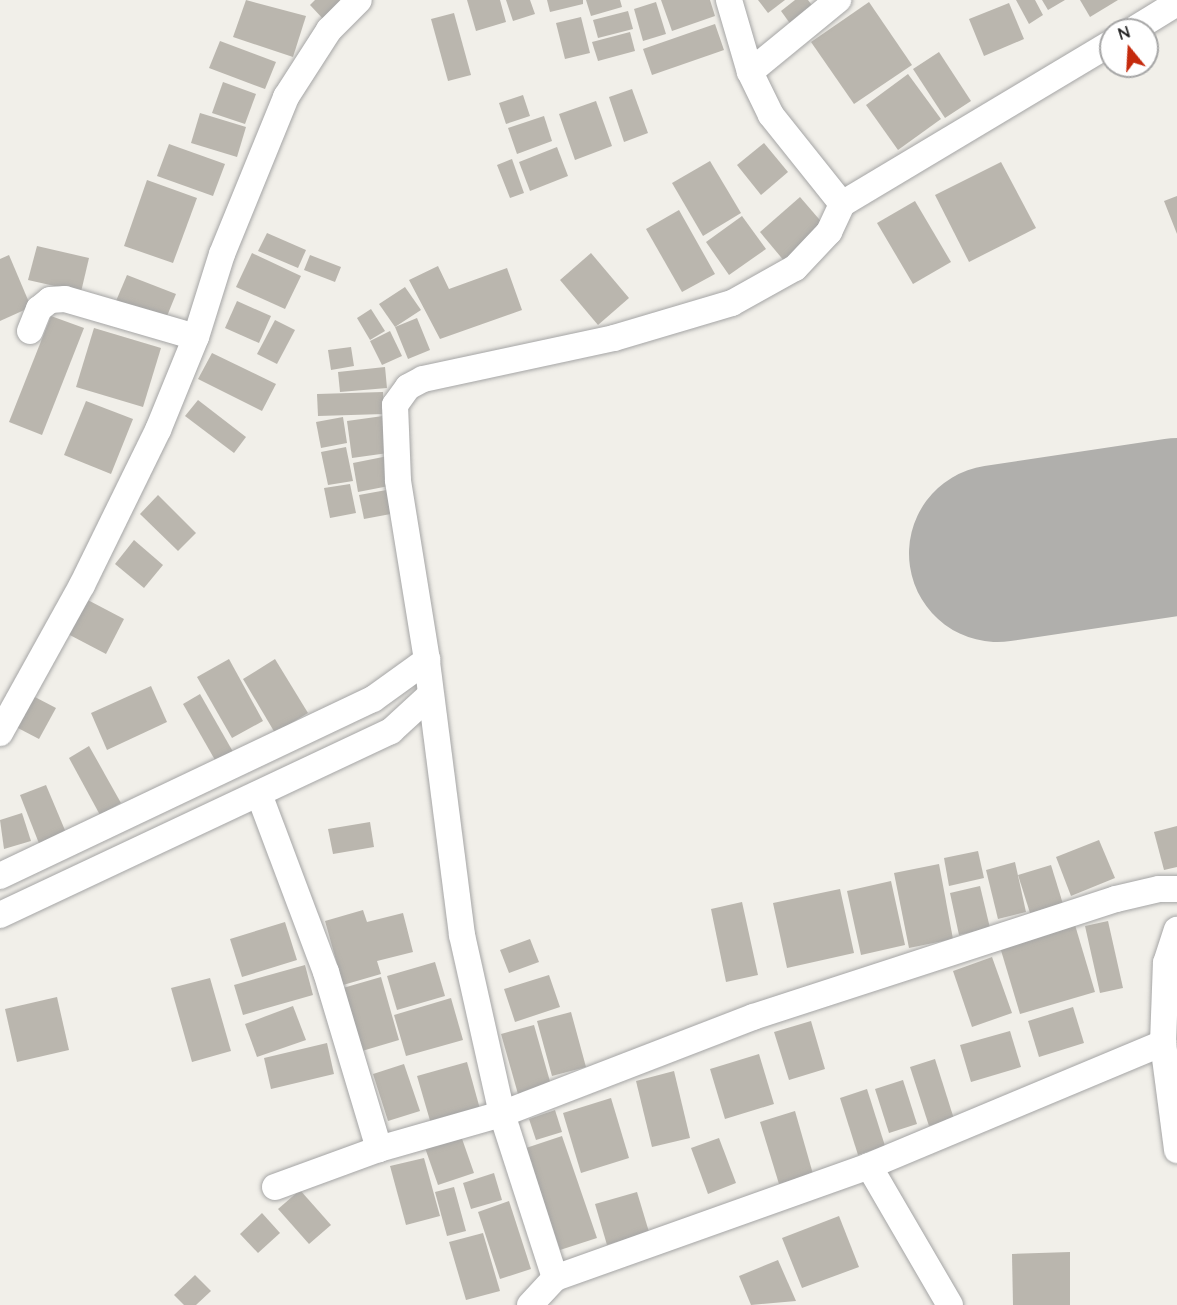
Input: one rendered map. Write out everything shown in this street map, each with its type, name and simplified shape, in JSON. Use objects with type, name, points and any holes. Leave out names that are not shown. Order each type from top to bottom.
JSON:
[{"type":"street","points":[[0,734],[82,585],[158,429],[196,337],[222,254],[286,97],[329,30],[359,0]]},
{"type":"street","points":[[729,0],[750,72],[771,115],[842,204]]},
{"type":"street","points":[[750,72],[838,0]]},
{"type":"street","points":[[1153,18],[1177,3]]},
{"type":"street","points":[[555,1278],[502,1114],[462,935],[429,696],[428,660],[398,480],[394,411],[408,387],[423,379],[614,338],[732,303],[795,268],[829,232],[842,204],[1099,50]]},
{"type":"street","points":[[30,331],[39,309],[50,300],[65,299],[196,337]]},
{"type":"street","points":[[0,876],[373,699],[428,660]]},
{"type":"street","points":[[0,915],[391,731],[429,696]]},
{"type":"street","points":[[259,794],[326,972],[379,1149]]},
{"type":"street","points":[[275,1187],[379,1149],[502,1114],[753,1017],[1116,899],[1159,889],[1177,889]]},
{"type":"street","points":[[1177,930],[1166,963],[1163,1042],[1177,1150]]},
{"type":"street","points":[[530,1305],[555,1278],[869,1166],[1163,1042]]},
{"type":"street","points":[[869,1166],[950,1305]]},
{"type":"building","points":[[246,0],[306,16],[293,57],[233,37]]},
{"type":"building","points":[[315,0],[348,0],[325,21],[310,5]]},
{"type":"building","points":[[467,0],[500,0],[506,22],[476,31]]},
{"type":"building","points":[[506,0],[530,0],[535,14],[513,21]]},
{"type":"building","points":[[547,0],[583,0],[583,4],[550,12]]},
{"type":"building","points":[[586,0],[620,0],[622,7],[591,16]]},
{"type":"building","points":[[661,0],[710,0],[715,16],[672,31]]},
{"type":"building","points":[[758,0],[785,0],[768,13]]},
{"type":"building","points":[[795,0],[808,0],[817,12],[794,29],[781,11]]},
{"type":"building","points":[[1016,0],[1035,0],[1043,15],[1029,24]]},
{"type":"building","points":[[1042,0],[1065,0],[1048,10]]},
{"type":"building","points":[[1080,0],[1118,0],[1090,17]]},
{"type":"building","points":[[656,2],[666,34],[643,41],[634,9]]},
{"type":"building","points":[[869,2],[912,65],[854,104],[811,42]]},
{"type":"building","points":[[1009,3],[1024,39],[984,56],[969,19]]},
{"type":"building","points":[[628,11],[633,29],[598,38],[593,20]]},
{"type":"building","points":[[454,13],[471,75],[448,81],[431,19]]},
{"type":"building","points":[[581,17],[590,53],[565,59],[556,23]]},
{"type":"building","points":[[715,24],[724,50],[652,75],[643,49]]},
{"type":"building","points":[[630,32],[635,51],[598,61],[592,42]]},
{"type":"building","points":[[220,41],[276,62],[265,89],[209,68]]},
{"type":"building","points":[[939,52],[971,101],[945,118],[913,69]]},
{"type":"building","points":[[908,74],[941,119],[898,150],[866,105]]},
{"type":"building","points":[[223,82],[256,94],[245,124],[212,113]]},
{"type":"building","points":[[632,89],[648,133],[624,142],[609,97]]},
{"type":"building","points":[[523,95],[530,116],[506,124],[499,103]]},
{"type":"building","points":[[596,101],[612,146],[575,160],[559,114]]},
{"type":"building","points":[[200,113],[246,127],[237,157],[191,143]]},
{"type":"building","points":[[544,116],[552,141],[517,154],[508,128]]},
{"type":"building","points":[[764,143],[788,172],[761,195],[737,165]]},
{"type":"building","points":[[169,144],[225,164],[213,196],[157,176]]},
{"type":"building","points":[[557,147],[568,176],[530,191],[519,162]]},
{"type":"building","points":[[512,159],[524,193],[510,198],[497,165]]},
{"type":"building","points":[[710,161],[741,213],[703,236],[672,183]]},
{"type":"building","points":[[1001,162],[1036,228],[969,262],[935,195]]},
{"type":"building","points":[[147,180],[197,198],[173,263],[124,246]]},
{"type":"building","points":[[1177,196],[1177,234],[1164,201]]},
{"type":"building","points":[[800,197],[825,226],[785,262],[760,232]]},
{"type":"building","points":[[915,201],[951,262],[913,284],[877,223]]},
{"type":"building","points":[[679,210],[715,274],[682,292],[646,229]]},
{"type":"building","points":[[742,216],[766,249],[729,275],[706,242]]},
{"type":"building","points":[[267,233],[306,250],[298,268],[258,251]]},
{"type":"building","points":[[37,246],[89,258],[81,292],[28,280]]},
{"type":"building","points":[[252,253],[301,276],[285,309],[236,287]]},
{"type":"building","points":[[591,253],[629,298],[598,325],[560,280]]},
{"type":"building","points":[[9,255],[31,307],[0,321],[0,259]]},
{"type":"building","points":[[310,255],[341,267],[335,282],[304,270]]},
{"type":"building","points":[[438,266],[449,289],[507,268],[522,310],[440,339],[409,280]]},
{"type":"building","points":[[127,275],[176,294],[165,321],[116,301]]},
{"type":"building","points":[[405,287],[421,310],[395,327],[379,304]]},
{"type":"building","points":[[237,301],[271,316],[259,343],[225,328]]},
{"type":"building","points":[[371,309],[385,331],[370,340],[357,318]]},
{"type":"building","points":[[51,316],[84,328],[42,435],[9,422]]},
{"type":"building","points":[[417,318],[430,350],[408,359],[395,327]]},
{"type":"building","points":[[275,320],[295,330],[277,364],[257,354]]},
{"type":"building","points":[[94,328],[161,348],[143,407],[76,387]]},
{"type":"building","points":[[390,331],[402,356],[382,365],[370,341]]},
{"type":"building","points":[[351,347],[354,366],[331,370],[328,350]]},
{"type":"building","points":[[212,353],[276,384],[262,411],[198,379]]},
{"type":"building","points":[[385,367],[387,388],[340,392],[338,372]]},
{"type":"building","points":[[383,392],[384,414],[318,416],[317,394]]},
{"type":"building","points":[[198,400],[246,437],[234,453],[185,416]]},
{"type":"building","points":[[86,401],[133,419],[111,474],[64,455]]},
{"type":"building","points":[[383,416],[388,453],[352,458],[347,421]]},
{"type":"building","points":[[343,417],[347,443],[321,448],[316,422]]},
{"type":"building","points":[[346,447],[353,481],[328,485],[321,452]]},
{"type":"building","points":[[388,456],[394,485],[358,492],[353,463]]},
{"type":"building","points":[[350,484],[356,513],[330,518],[324,488]]},
{"type":"building","points":[[392,489],[396,513],[364,519],[359,495]]},
{"type":"building","points":[[158,495],[196,533],[178,551],[140,514]]},
{"type":"building","points":[[134,540],[163,565],[144,588],[115,564]]},
{"type":"building","points":[[84,598],[124,619],[106,654],[66,633]]},
{"type":"building","points":[[229,659],[263,721],[232,738],[197,677]]},
{"type":"building","points":[[275,659],[308,713],[275,733],[243,679]]},
{"type":"building","points":[[151,686],[167,722],[107,750],[91,713]]},
{"type":"building","points":[[200,694],[236,757],[219,767],[183,704]]},
{"type":"building","points":[[33,696],[56,708],[39,739],[16,727]]},
{"type":"building","points":[[89,746],[121,803],[100,815],[69,758]]},
{"type":"building","points":[[46,785],[67,835],[40,846],[20,795]]},
{"type":"building","points":[[22,813],[31,841],[4,849],[0,820]]},
{"type":"building","points":[[370,822],[374,847],[333,854],[328,829]]},
{"type":"building","points":[[1177,826],[1177,867],[1164,870],[1154,832]]},
{"type":"building","points":[[1099,840],[1115,878],[1071,896],[1056,857]]},
{"type":"building","points":[[978,851],[984,878],[949,886],[944,858]]},
{"type":"building","points":[[1015,862],[1026,912],[998,919],[986,870]]},
{"type":"building","points":[[939,864],[953,939],[909,948],[894,873]]},
{"type":"building","points":[[1051,865],[1063,904],[1030,913],[1018,875]]},
{"type":"building","points":[[891,881],[905,945],[861,955],[847,891]]},
{"type":"building","points":[[980,886],[990,928],[959,935],[950,893]]},
{"type":"building","points":[[840,889],[854,953],[787,968],[773,903]]},
{"type":"building","points":[[742,902],[758,975],[726,982],[711,909]]},
{"type":"building","points":[[363,910],[367,922],[403,913],[413,952],[377,961],[381,974],[343,985],[325,921]]},
{"type":"building","points":[[1108,921],[1123,988],[1100,993],[1085,926]]},
{"type":"building","points":[[285,922],[297,960],[242,977],[230,939]]},
{"type":"building","points":[[1075,925],[1095,992],[1020,1014],[1000,947]]},
{"type":"building","points":[[530,939],[539,962],[509,973],[500,950]]},
{"type":"building","points":[[992,957],[1012,1013],[972,1027],[953,971]]},
{"type":"building","points":[[435,962],[445,996],[397,1010],[387,976]]},
{"type":"building","points":[[305,965],[313,995],[243,1015],[234,985]]},
{"type":"building","points":[[549,975],[560,1007],[515,1022],[504,989]]},
{"type":"building","points":[[381,977],[399,1040],[362,1051],[343,988]]},
{"type":"building","points":[[210,978],[231,1051],[192,1062],[171,988]]},
{"type":"building","points":[[57,997],[69,1050],[17,1062],[5,1009]]},
{"type":"building","points":[[451,998],[463,1040],[406,1056],[394,1015]]},
{"type":"building","points":[[293,1006],[306,1040],[257,1057],[245,1024]]},
{"type":"building","points":[[1073,1007],[1084,1043],[1039,1057],[1028,1021]]},
{"type":"building","points":[[571,1012],[586,1067],[552,1076],[537,1021]]},
{"type":"building","points":[[811,1021],[825,1069],[789,1080],[774,1032]]},
{"type":"building","points":[[534,1025],[551,1085],[518,1094],[501,1034]]},
{"type":"building","points":[[1010,1031],[1021,1067],[971,1082],[960,1045]]},
{"type":"building","points":[[327,1043],[334,1074],[271,1089],[264,1058]]},
{"type":"building","points":[[759,1054],[774,1104],[725,1119],[710,1069]]},
{"type":"building","points":[[935,1059],[954,1119],[929,1126],[910,1067]]},
{"type":"building","points":[[467,1062],[480,1109],[431,1124],[417,1076]]},
{"type":"building","points":[[404,1064],[420,1111],[388,1121],[373,1074]]},
{"type":"building","points":[[674,1071],[690,1138],[652,1147],[636,1081]]},
{"type":"building","points":[[903,1080],[917,1124],[889,1133],[875,1089]]},
{"type":"building","points":[[867,1089],[885,1146],[858,1155],[840,1098]]},
{"type":"building","points":[[611,1098],[629,1158],[581,1173],[563,1113]]},
{"type":"building","points":[[555,1110],[562,1132],[536,1140],[529,1119]]},
{"type":"building","points":[[795,1111],[813,1174],[779,1184],[760,1122]]},
{"type":"building","points":[[460,1133],[474,1173],[438,1185],[424,1145]]},
{"type":"building","points":[[562,1136],[597,1238],[560,1250],[526,1148]]},
{"type":"building","points":[[719,1138],[736,1183],[708,1194],[691,1148]]},
{"type":"building","points":[[424,1158],[440,1216],[406,1225],[390,1166]]},
{"type":"building","points":[[494,1173],[502,1200],[471,1209],[463,1183]]},
{"type":"building","points":[[454,1187],[466,1231],[447,1236],[435,1192]]},
{"type":"building","points":[[300,1190],[331,1225],[309,1244],[278,1209]]},
{"type":"building","points":[[637,1192],[649,1232],[607,1245],[595,1204]]},
{"type":"building","points":[[509,1201],[531,1269],[500,1279],[478,1212]]},
{"type":"building","points":[[262,1213],[280,1233],[258,1253],[240,1234]]},
{"type":"building","points":[[839,1216],[859,1267],[802,1288],[782,1238]]},
{"type":"building","points":[[483,1233],[500,1291],[466,1300],[449,1242]]},
{"type":"building","points":[[1070,1252],[1070,1305],[1013,1305],[1012,1254]]},
{"type":"building","points":[[778,1260],[796,1301],[751,1305],[739,1276]]},
{"type":"building","points":[[195,1275],[211,1291],[196,1305],[184,1305],[174,1295]]},
{"type":"runway","points":[[997,553],[1177,526]]}]
